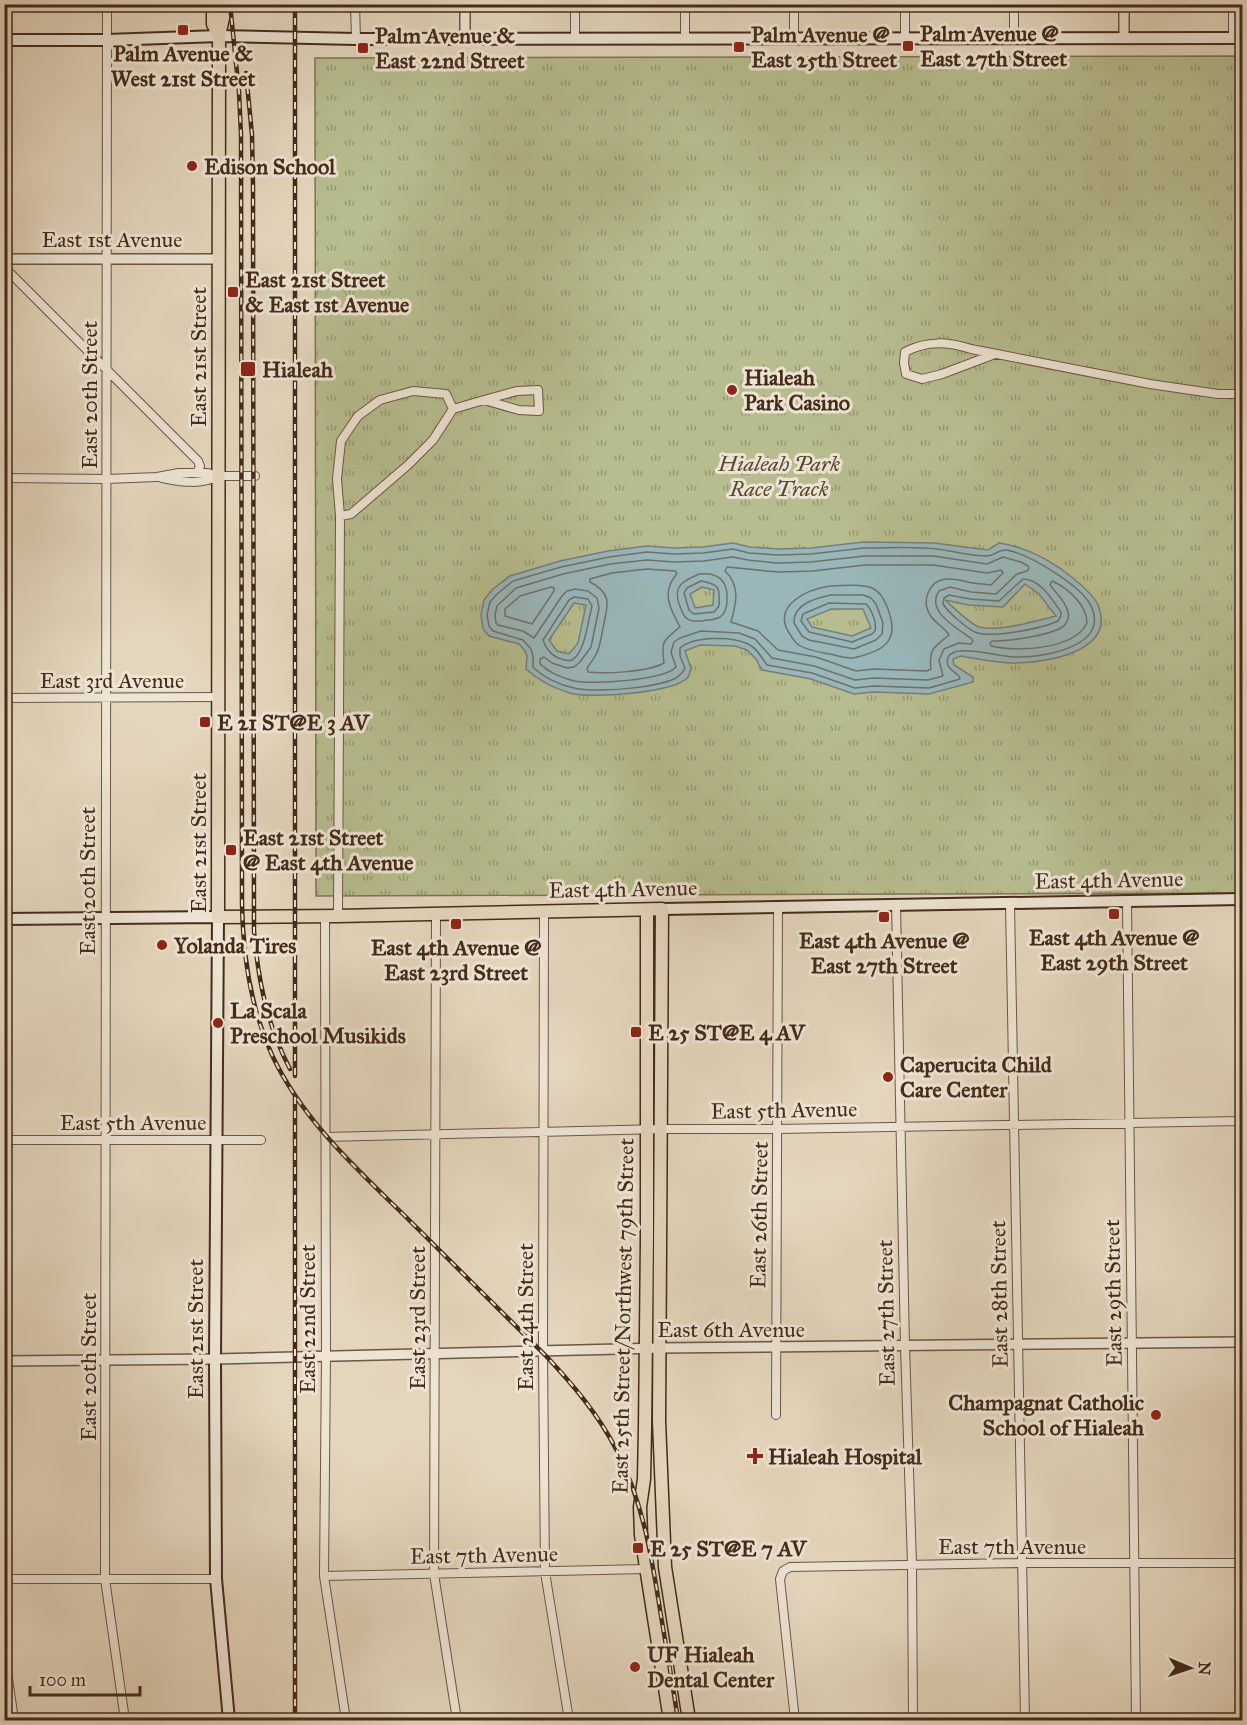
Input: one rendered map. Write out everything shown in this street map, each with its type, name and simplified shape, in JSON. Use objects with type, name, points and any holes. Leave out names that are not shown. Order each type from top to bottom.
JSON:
[{"type":"main road","points":[[213,4],[213,24],[219,36]]},
{"type":"main road","points":[[219,36],[224,4]]},
{"type":"main road","points":[[4,40],[107,40],[219,36],[356,39],[1238,38]]},
{"type":"main road","name":"East 21st Street","points":[[219,36],[216,1579],[229,1720]]},
{"type":"main road","name":"East 4th Avenue","points":[[4,919],[331,916],[1242,899]]},
{"type":"main road","name":"East 25th Street/Northwest 79th Street","points":[[662,909],[658,1400],[665,1567],[689,1720]]},
{"type":"main road","name":"East 25th Street/Northwest 79th Street","points":[[647,910],[646,1349],[644,1479],[640,1507],[641,1535],[670,1720]]},
{"type":"street","name":"East 20th Street","points":[[107,4],[105,1579],[125,1720]]},
{"type":"street","points":[[356,4],[356,39]]},
{"type":"street","points":[[465,4],[465,38]]},
{"type":"street","points":[[575,4],[575,38]]},
{"type":"street","points":[[685,4],[685,38]]},
{"type":"street","points":[[794,4],[794,38]]},
{"type":"street","points":[[905,4],[905,38]]},
{"type":"street","points":[[1014,4],[1014,38]]},
{"type":"street","points":[[1124,4],[1124,38]]},
{"type":"street","points":[[1233,4],[1238,38]]},
{"type":"street","name":"East 1st Avenue","points":[[4,259],[219,259]]},
{"type":"street","points":[[4,267],[189,451],[200,466],[197,473]]},
{"type":"street","points":[[995,354],[922,379],[906,374],[904,363],[905,352],[913,347],[951,343],[995,354],[1150,384],[1218,394],[1242,394]]},
{"type":"street","points":[[340,516],[351,514],[408,465],[433,440],[453,409],[484,400],[517,391],[538,390],[540,411],[519,410],[484,400]]},
{"type":"street","name":"East 22nd Street","points":[[346,1720],[324,1576],[325,1137],[340,516],[337,479],[341,441],[358,416],[380,400],[413,391],[446,394],[453,409]]},
{"type":"street","points":[[4,478],[106,479],[157,477],[179,473],[255,476]]},
{"type":"street","points":[[157,477],[179,481],[208,482],[219,476]]},
{"type":"street","name":"East 3rd Avenue","points":[[4,698],[219,697]]},
{"type":"street","name":"East 29th Street","points":[[1127,901],[1136,1720]]},
{"type":"street","name":"East 28th Street","points":[[1010,903],[1024,1720]]},
{"type":"street","name":"East 27th Street","points":[[896,904],[912,1564],[913,1720]]},
{"type":"street","name":"East 26th Street","points":[[776,1415],[778,907]]},
{"type":"street","name":"East 24th Street","points":[[544,912],[545,1572],[569,1720]]},
{"type":"street","name":"East 23rd Street","points":[[436,914],[434,1574],[457,1720]]},
{"type":"street","name":"East 5th Avenue","points":[[325,1137],[662,1129],[1242,1121]]},
{"type":"street","name":"East 5th Avenue","points":[[4,1140],[261,1140]]},
{"type":"street","name":"East 6th Avenue","points":[[4,1360],[215,1359],[660,1348],[1242,1342]]},
{"type":"street","name":"East 7th Avenue","points":[[795,1720],[780,1579],[783,1571],[790,1567],[1022,1563],[1242,1563]]},
{"type":"street","name":"East 7th Avenue","points":[[324,1576],[646,1569]]},
{"type":"street","points":[[4,1579],[216,1579]]},
{"type":"street","points":[[4,1651],[14,1720]]},
{"type":"green space","name":"Hialeah Park Race Track","points":[[1242,56],[1242,893],[316,896],[315,58]]},
{"type":"water","points":[[864,542],[934,543],[988,550],[999,543],[1009,545],[1056,566],[1087,590],[1098,605],[1101,621],[1098,634],[1089,644],[1076,651],[1045,660],[1016,663],[995,662],[961,656],[953,659],[954,665],[973,677],[973,682],[929,694],[874,692],[854,694],[811,679],[762,670],[747,650],[735,646],[700,645],[685,651],[691,668],[688,677],[680,683],[650,691],[613,695],[580,695],[546,684],[526,669],[527,656],[519,644],[489,636],[483,629],[481,615],[484,600],[493,589],[510,576],[560,561],[647,546],[703,547],[733,543],[778,549]],"holes":[[[1025,584],[1039,594],[1056,616],[1007,627],[979,627],[966,619],[945,600],[968,605],[1003,607]],[[702,587],[714,590],[713,605],[695,608],[690,594]],[[574,603],[586,605],[578,643],[569,654],[557,651],[549,640]],[[831,609],[863,609],[871,628],[852,636],[812,627],[807,619]]]},
{"type":"railway","points":[[230,4],[241,135],[242,904],[246,962],[253,1000],[272,1055],[285,1079],[315,1123],[351,1163],[547,1357],[584,1400],[609,1436],[625,1469],[640,1509],[654,1573],[678,1720]]},
{"type":"railway","points":[[295,4],[295,1076]]},
{"type":"railway","points":[[246,73],[252,135],[253,185],[254,931],[265,1002],[275,1036],[290,1069]]},
{"type":"railway","points":[[295,1097],[295,1720]]},
{"type":"place","name":"Palm Avenue & West 21st Street","points":[[183,30]]},
{"type":"place","name":"Palm Avenue @ East 27th Street","points":[[908,46]]},
{"type":"place","name":"Palm Avenue @ East 25th Street","points":[[739,47]]},
{"type":"place","name":"Palm Avenue & East 22nd Street","points":[[363,48]]},
{"type":"place","name":"Edison School","points":[[192,166]]},
{"type":"place","name":"East 21st Street & East 1st Avenue","points":[[233,292]]},
{"type":"place","name":"Hialeah","points":[[248,369]]},
{"type":"place","name":"Hialeah Park Casino","points":[[732,390]]},
{"type":"place","name":"E 21 ST@E 3 AV","points":[[205,722]]},
{"type":"place","name":"East 21st Street @ East 4th Avenue","points":[[231,850]]},
{"type":"place","name":"East 4th Avenue @ East 29th Street","points":[[1114,914]]},
{"type":"place","name":"East 4th Avenue @ East 27th Street","points":[[884,917]]},
{"type":"place","name":"East 4th Avenue @ East 23rd Street","points":[[456,924]]},
{"type":"place","name":"Yolanda Tires","points":[[162,945]]},
{"type":"place","name":"La Scala Preschool Musikids","points":[[218,1023]]},
{"type":"place","name":"E 25 ST@E 4 AV","points":[[636,1032]]},
{"type":"place","name":"Caperucita Child Care Center","points":[[888,1077]]},
{"type":"place","name":"Champagnat Catholic School of Hialeah","points":[[1156,1415]]},
{"type":"place","name":"Hialeah Hospital","points":[[755,1456]]},
{"type":"place","name":"E 25 ST@E 7 AV","points":[[638,1548]]},
{"type":"place","name":"UF Hialeah Dental Center","points":[[635,1667]]}]
